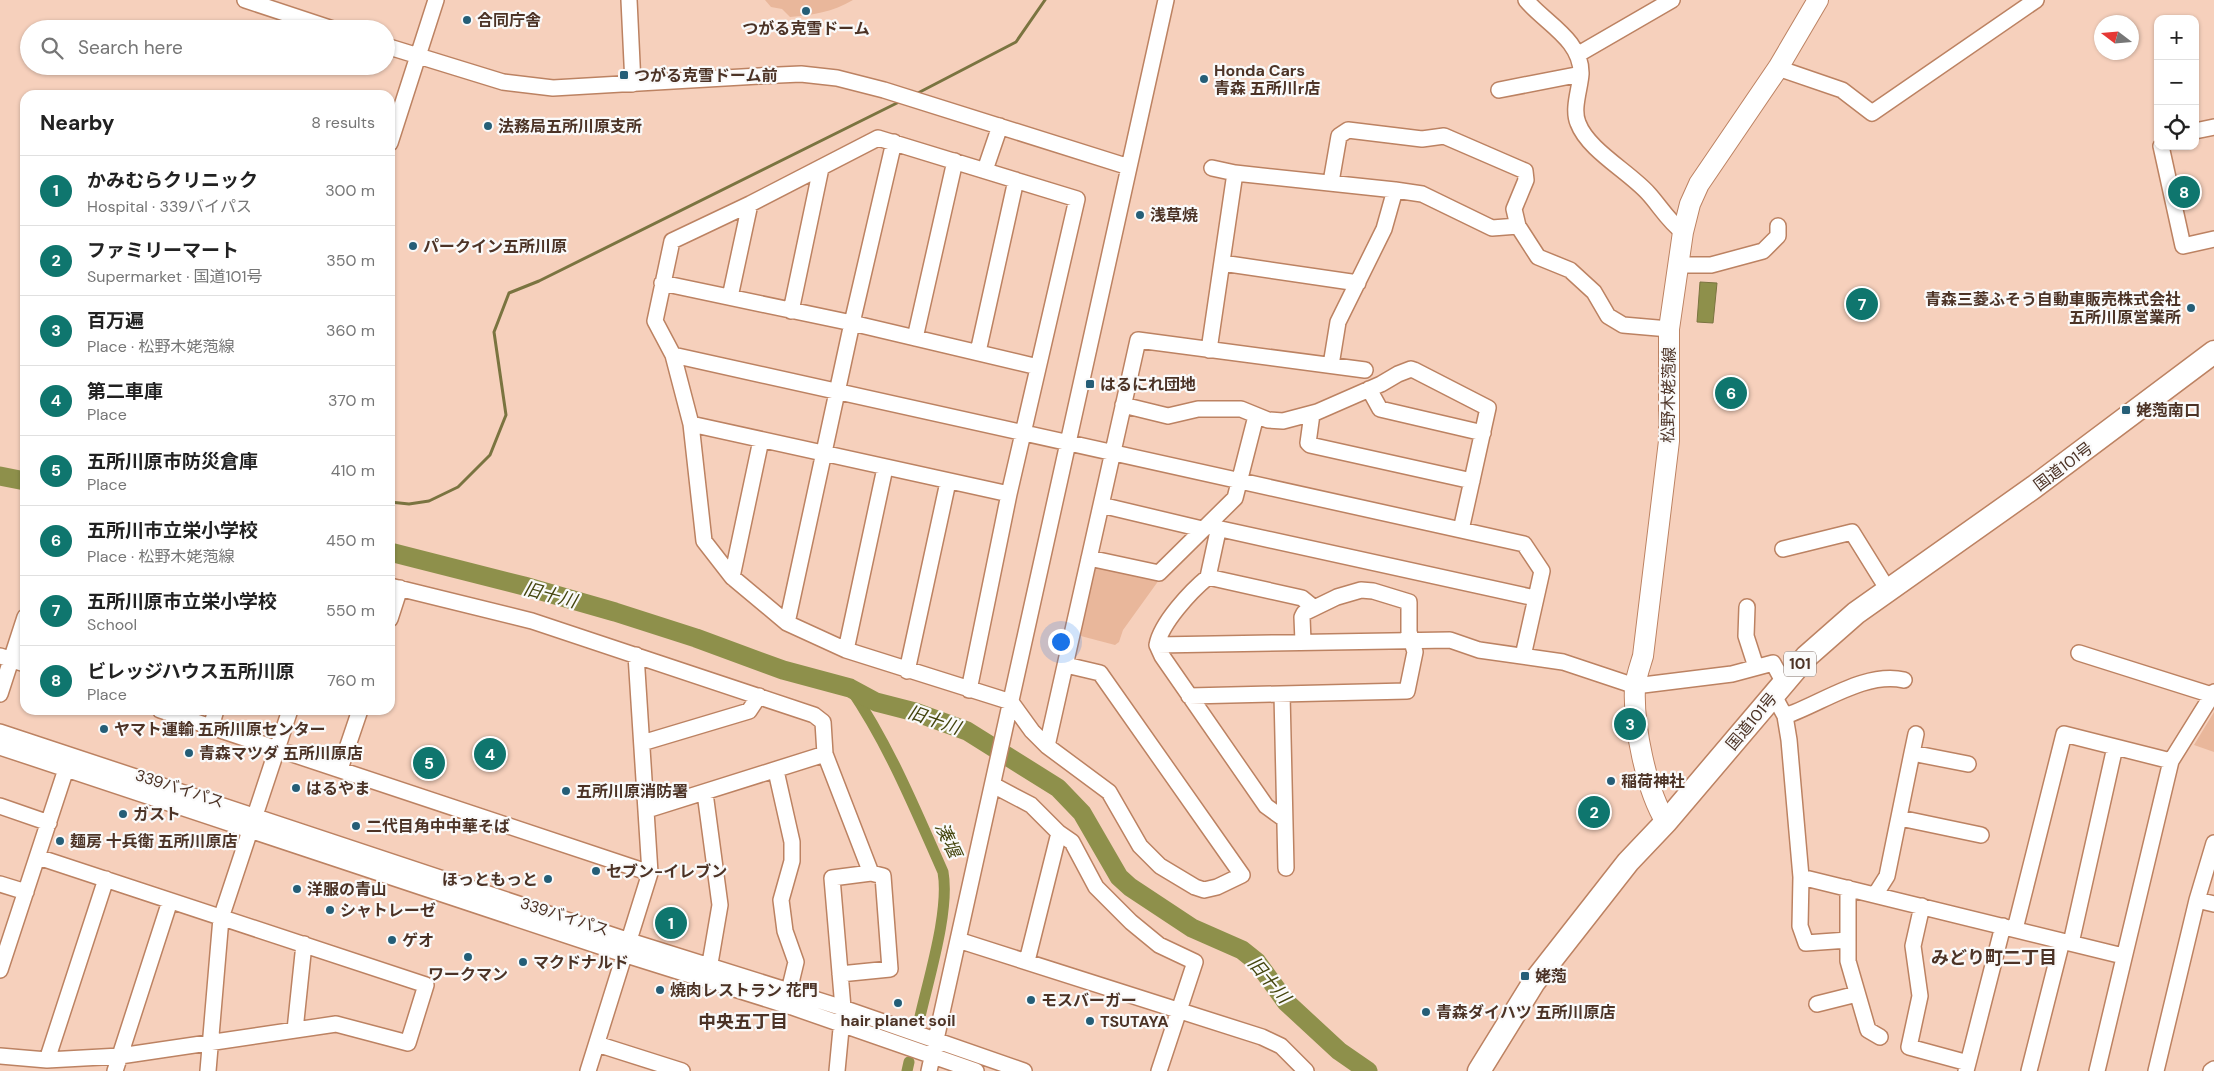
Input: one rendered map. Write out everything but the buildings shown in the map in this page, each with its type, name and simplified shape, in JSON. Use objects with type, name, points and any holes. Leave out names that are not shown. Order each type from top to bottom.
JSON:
[{"type":"highway","name":"国道101号","points":[[1479,1071],[1534,982],[1628,862],[1666,822],[1806,657],[1856,613],[2034,487],[2214,352]]},
{"type":"main road","name":"松野木姥萢線","points":[[1666,822],[1659,811],[1639,744],[1635,686],[1643,656],[1669,441],[1669,329],[1683,232],[1690,204],[1699,184],[1778,68],[1818,0]]},
{"type":"street","points":[[245,0],[306,20]]},
{"type":"street","points":[[395,128],[436,0]]},
{"type":"street","points":[[629,0],[633,84]]},
{"type":"street","points":[[931,1064],[1166,0]]},
{"type":"street","points":[[1526,0],[1571,44],[1577,55],[1581,74],[1577,122],[1582,132],[1647,192],[1673,225],[1683,232]]},
{"type":"street","points":[[1577,55],[1672,0]]},
{"type":"street","points":[[1778,68],[1842,90],[1872,113],[2036,0]]},
{"type":"street","points":[[395,49],[513,84],[552,88],[800,74],[837,78],[917,100],[1129,167]]},
{"type":"street","points":[[1499,90],[1581,74]]},
{"type":"street","points":[[984,170],[1000,126]]},
{"type":"street","points":[[2199,130],[2214,127]]},
{"type":"street","points":[[1331,182],[1338,136],[1348,130],[1422,139],[1444,136],[1525,171],[1526,180],[1514,209],[1518,226],[1538,257],[1570,270],[1594,292],[1608,316],[1623,325],[1669,329]]},
{"type":"street","points":[[969,690],[1010,494],[1077,199],[956,160],[878,138],[750,204],[672,241],[655,321],[673,355],[690,424],[704,542],[732,577],[787,623],[846,650],[907,671],[969,690],[1011,702],[1032,731],[1047,746],[1109,792],[1140,846],[1160,866],[1195,887],[1204,890],[1232,881],[1242,875],[1100,673],[1066,665]]},
{"type":"street","points":[[787,623],[852,323],[894,142]]},
{"type":"street","points":[[2163,150],[2184,246],[2214,239]]},
{"type":"street","points":[[915,338],[956,160]]},
{"type":"street","points":[[792,311],[821,168]]},
{"type":"street","points":[[1212,168],[1235,173],[1331,182],[1422,194],[1492,228],[1518,226]]},
{"type":"street","points":[[1209,350],[1235,173]]},
{"type":"street","points":[[978,352],[1016,180]]},
{"type":"street","points":[[1331,365],[1338,322],[1384,229],[1395,190]]},
{"type":"street","points":[[730,297],[750,204]]},
{"type":"street","points":[[1678,265],[1711,265],[1763,251],[1778,236],[1778,226]]},
{"type":"street","points":[[1222,263],[1358,283]]},
{"type":"street","points":[[662,284],[852,323],[1038,367]]},
{"type":"street","points":[[1047,746],[1138,340],[1365,370]]},
{"type":"street","points":[[673,355],[1526,546],[1542,571],[1523,656]]},
{"type":"street","points":[[1123,405],[1168,416],[1209,408],[1241,409],[1268,420],[1283,422],[1312,414],[1398,374],[1411,369],[1414,370],[1488,408],[1461,530]]},
{"type":"street","points":[[1369,389],[1380,410],[1483,433]]},
{"type":"street","points":[[1312,414],[1308,443],[1310,445],[1472,482]]},
{"type":"street","points":[[1089,558],[1159,573],[1235,498],[1256,416]]},
{"type":"street","points":[[690,424],[948,482],[1010,494]]},
{"type":"street","points":[[732,577],[761,440]]},
{"type":"street","points":[[846,650],[885,468]]},
{"type":"street","points":[[907,671],[948,482]]},
{"type":"street","points":[[1101,505],[1202,529]]},
{"type":"street","points":[[1284,819],[1266,806],[1189,696],[1157,645],[1160,634],[1184,601],[1208,577],[1218,531],[1221,529],[1535,598]]},
{"type":"street","points":[[1783,549],[1852,532],[1888,590]]},
{"type":"street","points":[[1208,577],[1302,598],[1313,607]]},
{"type":"street","points":[[395,587],[532,621],[814,715],[823,722],[825,754],[871,873]]},
{"type":"street","points":[[1189,696],[1407,691],[1415,652],[1410,640],[1409,602],[1366,590],[1337,597],[1313,607],[1302,617],[1303,642]]},
{"type":"street","points":[[1747,607],[1746,636],[1756,667]]},
{"type":"street","points":[[0,694],[20,634]]},
{"type":"street","points":[[1157,645],[1450,640],[1479,650],[1582,667],[1635,686],[1732,674],[1773,663],[1789,740],[1801,878],[1800,926],[1806,943],[1848,940]]},
{"type":"street","points":[[2079,653],[2213,693],[2171,761],[2097,1071]]},
{"type":"street","points":[[588,1071],[650,873],[636,655]]},
{"type":"street","points":[[1784,716],[1803,710],[1824,698],[1879,678],[1894,677],[1904,680]]},
{"type":"street","points":[[1282,694],[1286,868]]},
{"type":"street","points":[[642,742],[748,711],[759,696]]},
{"type":"street","points":[[175,715],[650,873]]},
{"type":"street","points":[[211,727],[215,715]]},
{"type":"street","points":[[208,1071],[220,918],[288,715]]},
{"type":"street","points":[[340,769],[358,715]]},
{"type":"street","points":[[0,732],[68,763],[0,970]]},
{"type":"street","points":[[1876,895],[1887,876],[1916,734]]},
{"type":"street","points":[[1922,906],[1913,946],[1920,996],[1908,1047],[1967,1067],[2064,734],[2171,761]]},
{"type":"street","name":"339バイパス","points":[[0,747],[68,763],[253,822],[628,948],[709,973],[842,1024],[931,1064],[976,1071]]},
{"type":"street","points":[[2029,1071],[2067,942],[2115,747]]},
{"type":"street","points":[[1912,753],[1968,764]]},
{"type":"street","points":[[647,810],[776,771],[825,754]]},
{"type":"street","points":[[776,771],[792,842],[792,861],[781,900],[785,931],[796,962],[789,991]]},
{"type":"street","points":[[994,779],[1031,805],[1059,833],[1072,842],[1096,887],[1131,922],[1159,945],[1194,962],[1159,1071]]},
{"type":"street","points":[[706,793],[720,905],[709,973],[789,991],[1024,1071]]},
{"type":"street","points":[[0,806],[49,823]]},
{"type":"street","points":[[1900,818],[1981,835]]},
{"type":"street","points":[[1027,962],[1059,833]]},
{"type":"street","points":[[2156,1071],[2197,900],[2214,843]]},
{"type":"street","points":[[0,1056],[47,1060],[120,1056],[336,1024],[408,1043],[426,985],[38,857]]},
{"type":"street","points":[[837,1071],[843,1008],[840,974],[832,878],[871,873],[882,876],[890,969],[840,974]]},
{"type":"street","points":[[1801,878],[2123,956]]},
{"type":"street","points":[[47,1060],[106,879]]},
{"type":"street","points":[[0,884],[26,892]]},
{"type":"street","points":[[1848,888],[1848,961],[1868,1030],[1880,1037]]},
{"type":"street","points":[[2197,900],[2214,904]]},
{"type":"street","points":[[115,1071],[170,901]]},
{"type":"street","points":[[958,940],[1262,1037],[1281,1046],[1306,1071]]},
{"type":"street","points":[[295,1030],[304,944]]},
{"type":"street","points":[[1817,1004],[1857,994]]},
{"type":"street","points":[[597,1044],[661,1068],[682,1071]]},
{"type":"shaded area","name":"つがる克雪ドーム","points":[[765,0],[853,0],[822,12],[790,17],[782,9],[771,7]]},
{"type":"shaded area","points":[[1700,282],[1717,283],[1713,323],[1697,322]]},
{"type":"shaded area","points":[[1097,567],[1159,580],[1123,630],[1119,642],[1115,645],[1077,635],[1093,569]]},
{"type":"shaded area","points":[[2214,712],[2214,752],[2194,745]]},
{"type":"waterway","points":[[916,94],[1016,42],[1045,0]]},
{"type":"waterway","points":[[395,503],[409,504],[429,501],[458,487],[490,455],[506,415],[494,332],[509,293],[539,281],[901,101]]},
{"type":"waterway","name":"旧十川","points":[[0,476],[20,480]]},
{"type":"waterway","name":"旧十川","points":[[395,553],[524,586],[615,612],[696,638],[783,670],[850,688],[876,702],[915,712],[967,731],[1058,788],[1082,813],[1119,877],[1130,887],[1192,928],[1242,950],[1257,962],[1286,1002],[1339,1051],[1368,1071]]},
{"type":"waterway","name":"湊堰","points":[[850,688],[889,755],[912,801],[943,872],[944,888],[941,925],[919,1021]]},
{"type":"waterway","name":"湊堰","points":[[907,1071],[909,1062]]},
{"type":"place","name":"つがる克雪ドーム","points":[[806,11]]},
{"type":"place","name":"合同庁舎","points":[[467,20]]},
{"type":"place","name":"つがる克雪ドーム前","points":[[624,75]]},
{"type":"place","name":"Honda Cars 青森 五所川r店","points":[[1204,79]]},
{"type":"place","name":"法務局五所川原支所","points":[[488,126]]},
{"type":"place","name":"ビレッジハウス五所川原","points":[[2184,192]]},
{"type":"place","name":"浅草焼","points":[[1140,215]]},
{"type":"place","name":"パークイン五所川原","points":[[413,246]]},
{"type":"place","name":"五所川原市立栄小学校","points":[[1862,304]]},
{"type":"place","name":"青森三菱ふそう自動車販売株式会社 五所川原営業所","points":[[2191,308]]},
{"type":"place","name":"はるにれ団地","points":[[1090,384]]},
{"type":"place","name":"五所川市立栄小学校","points":[[1731,393]]},
{"type":"place","name":"姥萢南口","points":[[2126,410]]},
{"type":"place","name":"百万遍","points":[[1630,724]]},
{"type":"place","name":"ヤマト運輸 五所川原センター","points":[[104,729]]},
{"type":"place","name":"青森マツダ 五所川原店","points":[[189,753]]},
{"type":"place","name":"第二車庫","points":[[490,754]]},
{"type":"place","name":"五所川原市防災倉庫","points":[[429,763]]},
{"type":"place","name":"稲荷神社","points":[[1611,781]]},
{"type":"place","name":"はるやま","points":[[296,788]]},
{"type":"place","name":"五所川原消防署","points":[[566,791]]},
{"type":"place","name":"ファミリーマート","points":[[1594,812]]},
{"type":"place","name":"ガスト","points":[[123,814]]},
{"type":"place","name":"二代目角中中華そば","points":[[356,826]]},
{"type":"place","name":"麺房 十兵衛 五所川原店","points":[[60,841]]},
{"type":"place","name":"セブン-イレブン","points":[[596,871]]},
{"type":"place","name":"ほっともっと","points":[[548,879]]},
{"type":"place","name":"洋服の青山","points":[[297,889]]},
{"type":"place","name":"シャトレーゼ","points":[[330,910]]},
{"type":"place","name":"かみむらクリニック","points":[[671,923]]},
{"type":"place","name":"ゲオ","points":[[392,940]]},
{"type":"place","name":"ワークマン","points":[[468,957]]},
{"type":"place","name":"マクドナルド","points":[[523,962]]},
{"type":"place","name":"姥萢","points":[[1525,976]]},
{"type":"place","name":"焼肉レストラン 花門","points":[[660,990]]},
{"type":"place","name":"モスバーガー","points":[[1031,1000]]},
{"type":"place","name":"hair planet soil","points":[[898,1003]]},
{"type":"place","name":"青森ダイハツ 五所川原店","points":[[1426,1012]]},
{"type":"place","name":"TSUTAYA","points":[[1090,1021]]},
{"type":"district","name":"みどり町二丁目","points":[[1994,958]]},
{"type":"district","name":"中央五丁目","points":[[743,1022]]}]
